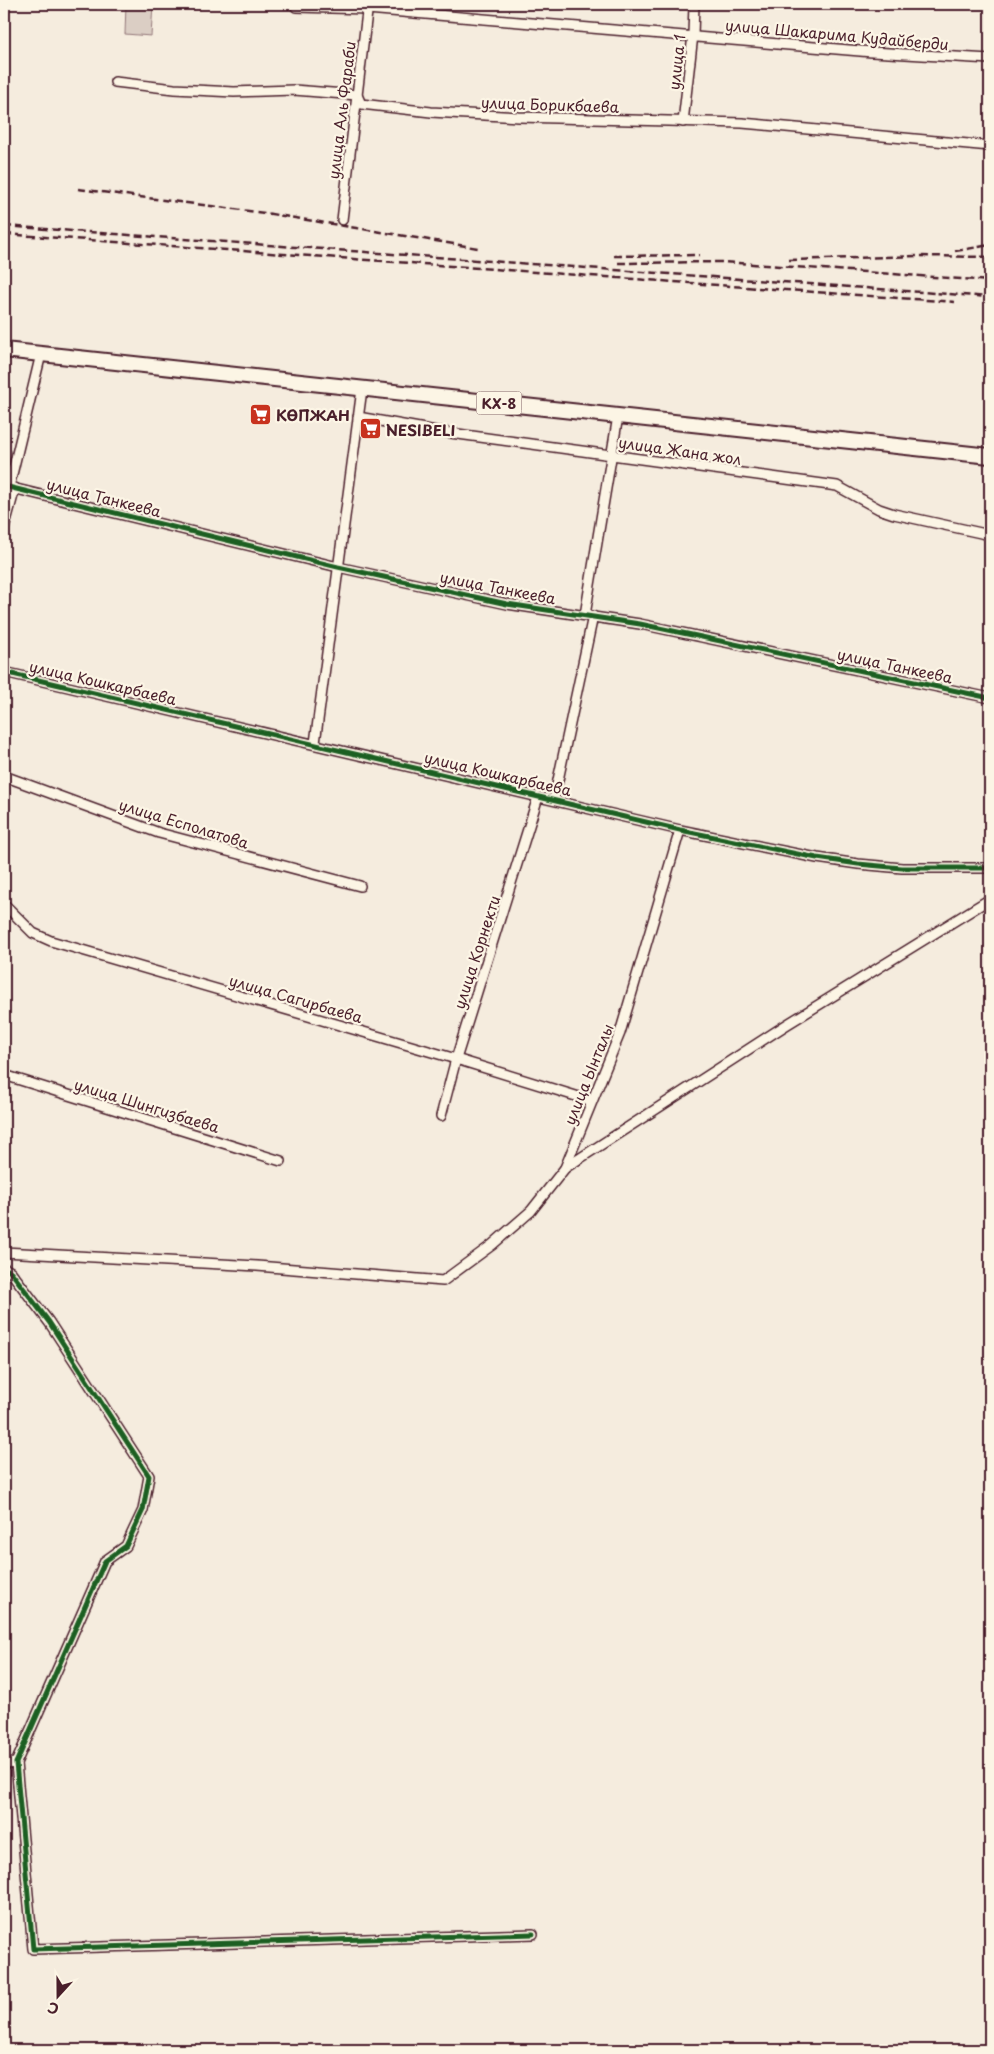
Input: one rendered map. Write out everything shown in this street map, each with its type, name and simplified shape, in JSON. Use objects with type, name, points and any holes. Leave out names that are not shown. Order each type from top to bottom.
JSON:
[{"type":"main road","name":"КХ-8","points":[[5,350],[990,456]]},
{"type":"street","name":"улица Шакарима Кудайберди","points":[[296,4],[296,7],[368,6],[872,52],[990,60]]},
{"type":"street","name":"улица 1","points":[[683,122],[693,35],[694,4]]},
{"type":"street","name":"улица Аль Фараби","points":[[342,220],[368,6]]},
{"type":"street","name":"улица Борикбаева","points":[[115,82],[174,89],[234,92],[294,90],[357,95],[361,104],[431,112],[742,123],[990,146]]},
{"type":"street","points":[[4,528],[10,487],[40,354]]},
{"type":"street","points":[[314,744],[362,389]]},
{"type":"street","points":[[554,799],[589,616],[618,416]]},
{"type":"street","name":"улица Жана жол","points":[[358,417],[436,431],[838,486],[894,514],[990,535]]},
{"type":"street","name":"улица Танкеева","points":[[10,487],[338,567],[507,604],[640,624],[990,698]]},
{"type":"street","name":"улица Кошкарбаева","points":[[4,672],[554,799],[680,830],[858,864],[902,868],[990,868]]},
{"type":"street","name":"улица Есполатова","points":[[4,776],[159,833],[360,886]]},
{"type":"street","name":"улица Корнекти","points":[[441,1116],[456,1059],[538,796]]},
{"type":"street","name":"улица Ынталы","points":[[4,1252],[257,1266],[443,1280],[492,1245],[531,1211],[565,1168],[620,1033],[680,830]]},
{"type":"street","points":[[565,1168],[786,1025],[990,899]]},
{"type":"street","name":"улица Сагирбаева","points":[[4,904],[33,933],[51,941],[456,1059],[592,1101]]},
{"type":"street","name":"улица Шингизбаева","points":[[4,1075],[281,1161]]},
{"type":"street","points":[[4,1268],[11,1272],[49,1322],[149,1476],[143,1510],[126,1546],[105,1561],[16,1763],[33,1949],[533,1934]]},
{"type":"street","points":[[4,1764],[16,1763]]},
{"type":"shaded area","points":[[126,4],[153,4],[151,36],[125,34]]},
{"type":"railway","points":[[78,189],[265,213],[478,248]]},
{"type":"railway","points":[[4,226],[990,297]]},
{"type":"railway","points":[[4,234],[955,302]]},
{"type":"railway","points":[[955,251],[990,245]]},
{"type":"railway","points":[[614,256],[699,255]]},
{"type":"railway","points":[[789,260],[918,256],[990,257]]},
{"type":"railway","points":[[618,263],[724,262],[990,281]]},
{"type":"cycle path","points":[[4,486],[338,567],[507,604],[640,624],[990,698]]},
{"type":"cycle path","points":[[4,672],[680,830],[817,858],[902,868],[990,868]]},
{"type":"cycle path","points":[[4,1268],[11,1272],[49,1322],[149,1476],[143,1510],[126,1546],[105,1561],[16,1763],[33,1949],[533,1934]]},
{"type":"place","name":"КӨПЖАН","points":[[260,414]]},
{"type":"place","name":"NESIBELI","points":[[370,429]]}]
